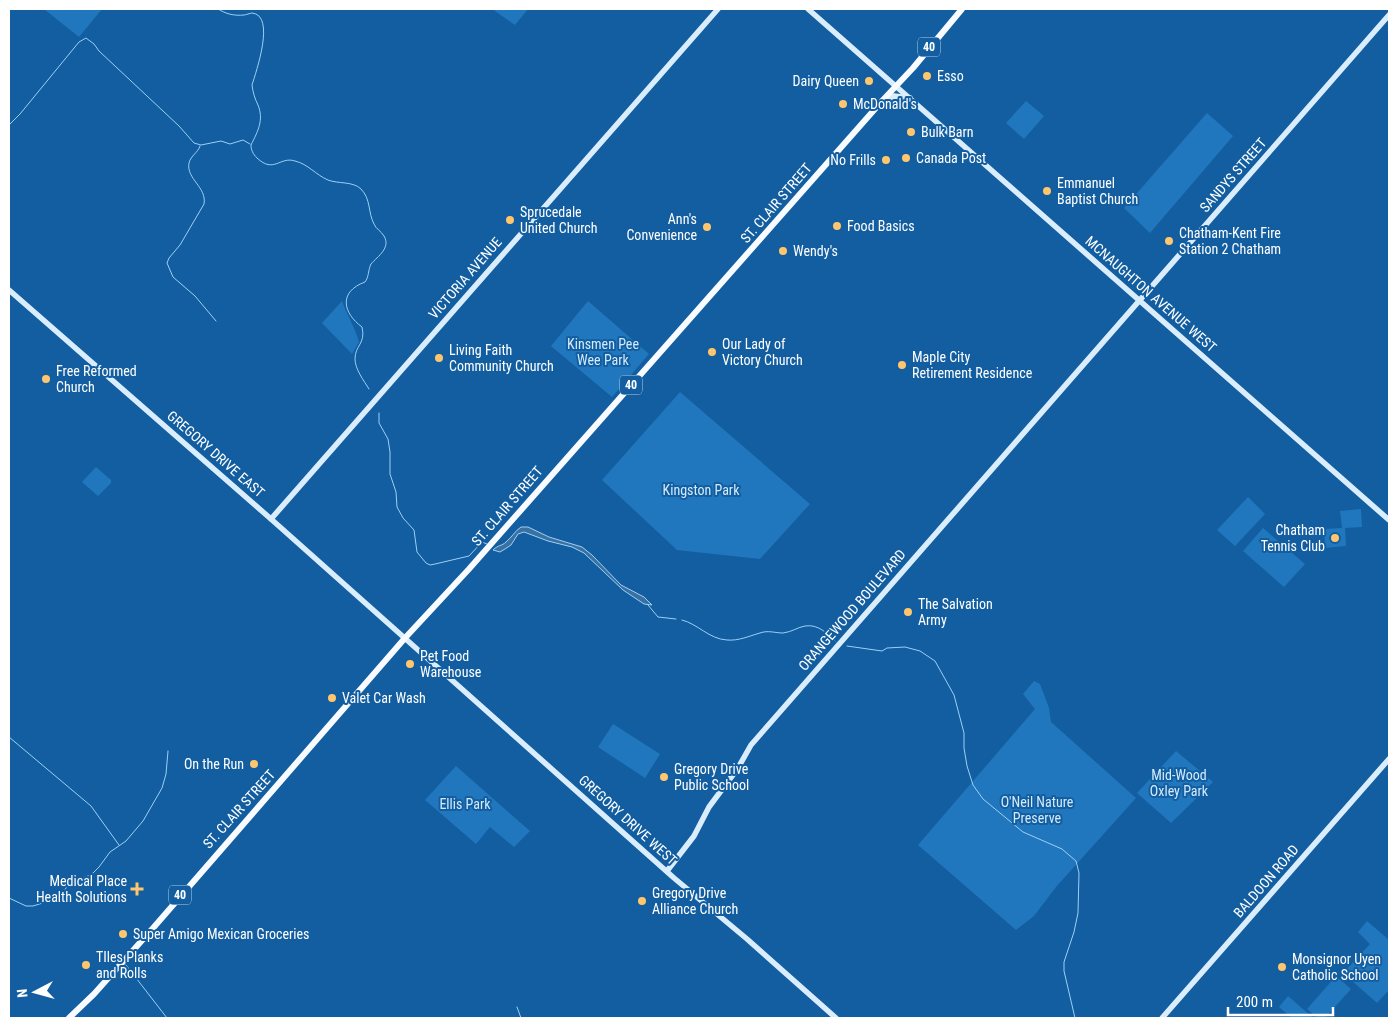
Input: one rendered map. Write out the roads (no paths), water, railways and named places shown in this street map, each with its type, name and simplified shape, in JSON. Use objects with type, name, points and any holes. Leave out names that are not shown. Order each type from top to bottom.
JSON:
[{"type":"main road","name":"ST. CLAIR STREET","points":[[69,1018],[94,994],[154,927],[405,638],[489,546],[962,9]]},
{"type":"street","name":"VICTORIA AVENUE","points":[[271,519],[718,9]]},
{"type":"street","name":"MCNAUGHTON AVENUE WEST","points":[[808,9],[1389,520]]},
{"type":"street","name":"SANDYS STREET","points":[[977,487],[1389,15]]},
{"type":"street","points":[[879,105],[894,96],[910,98]]},
{"type":"street","name":"GREGORY DRIVE EAST","points":[[9,290],[405,638]]},
{"type":"street","name":"ORANGEWOOD BOULEVARD","points":[[667,871],[694,836],[708,807],[738,768],[747,751],[864,614],[977,487]]},
{"type":"street","name":"GREGORY DRIVE WEST","points":[[405,638],[667,871],[836,1018]]},
{"type":"street","name":"BALDOON ROAD","points":[[1162,1018],[1389,760]]},
{"type":"waterway","points":[[218,9],[233,15],[252,13],[259,16],[263,23],[264,33],[260,57],[252,85],[260,110],[258,130],[251,145],[254,155],[268,165],[290,160],[295,161],[328,180],[358,186],[366,197],[375,226],[386,240],[385,248],[371,264],[365,282],[350,291],[346,303],[347,309],[362,327],[363,337],[355,354],[355,363],[369,389]]},
{"type":"waterway","points":[[9,125],[79,42],[86,38],[179,126],[194,143],[201,145],[221,141],[230,144],[243,140],[250,144]]},
{"type":"waterway","points":[[200,146],[190,160],[189,169],[190,174],[202,193],[204,204],[167,263],[173,277],[195,296],[216,321]]},
{"type":"waterway","points":[[379,413],[379,423],[388,439],[390,474],[396,492],[397,507],[403,518],[414,530],[417,552],[426,563],[430,565],[469,556],[482,542],[487,544]]},
{"type":"waterway","points":[[648,605],[658,617],[676,619]]},
{"type":"waterway","points":[[682,620],[715,637],[727,640],[740,639],[763,632],[783,633],[802,627],[814,626],[835,641]]},
{"type":"waterway","points":[[847,646],[882,651],[887,648],[905,647],[920,651],[935,661],[954,695],[964,733],[967,766],[973,785],[983,799],[1023,832],[1062,849],[1076,861],[1079,873],[1078,913],[1064,962],[1064,971],[1075,1018]]},
{"type":"waterway","points":[[9,737],[91,806],[119,845]]},
{"type":"waterway","points":[[9,898],[26,906],[33,906],[62,897],[68,883],[91,875],[110,852],[126,841],[143,821],[162,788],[166,774],[168,751]]},
{"type":"waterway","points":[[126,965],[167,1018]]},
{"type":"waterway","points":[[517,1007],[521,1018]]},
{"type":"place","name":"Esso","points":[[927,76]]},
{"type":"place","name":"Dairy Queen","points":[[869,81]]},
{"type":"place","name":"McDonald's","points":[[843,104]]},
{"type":"place","name":"Bulk Barn","points":[[911,132]]},
{"type":"place","name":"Canada Post","points":[[906,158]]},
{"type":"place","name":"No Frills","points":[[886,160]]},
{"type":"place","name":"Emmanuel Baptist Church","points":[[1047,191]]},
{"type":"place","name":"Sprucedale United Church","points":[[510,220]]},
{"type":"place","name":"Food Basics","points":[[837,226]]},
{"type":"place","name":"Ann's Convenience","points":[[707,227]]},
{"type":"place","name":"Chatham-Kent Fire Station 2 Chatham","points":[[1169,241]]},
{"type":"place","name":"Wendy's","points":[[783,251]]},
{"type":"place","name":"Our Lady of Victory Church","points":[[712,352]]},
{"type":"place","name":"Living Faith Community Church","points":[[439,358]]},
{"type":"place","name":"Maple City Retirement Residence","points":[[902,365]]},
{"type":"place","name":"Free Reformed Church","points":[[46,379]]},
{"type":"place","name":"Chatham Tennis Club","points":[[1335,538]]},
{"type":"place","name":"The Salvation Army","points":[[908,612]]},
{"type":"place","name":"Pet Food Warehouse","points":[[410,664]]},
{"type":"place","name":"Valet Car Wash","points":[[332,698]]},
{"type":"place","name":"On the Run","points":[[254,764]]},
{"type":"place","name":"Gregory Drive Public School","points":[[664,777]]},
{"type":"place","name":"Medical Place Health Solutions","points":[[137,889]]},
{"type":"place","name":"Gregory Drive Alliance Church","points":[[642,901]]},
{"type":"place","name":"Super Amigo Mexican Groceries","points":[[123,934]]},
{"type":"place","name":"TIles Planks and Rolls","points":[[86,965]]},
{"type":"place","name":"Monsignor Uyen Catholic School","points":[[1282,967]]},
{"type":"park label","name":"Kinsmen Pee Wee Park","points":[[603,352]]},
{"type":"park label","name":"Kingston Park","points":[[701,490]]},
{"type":"park label","name":"Mid-Wood Oxley Park","points":[[1179,784]]},
{"type":"park label","name":"Ellis Park","points":[[465,804]]},
{"type":"park label","name":"O'Neil Nature Preserve","points":[[1037,810]]}]
